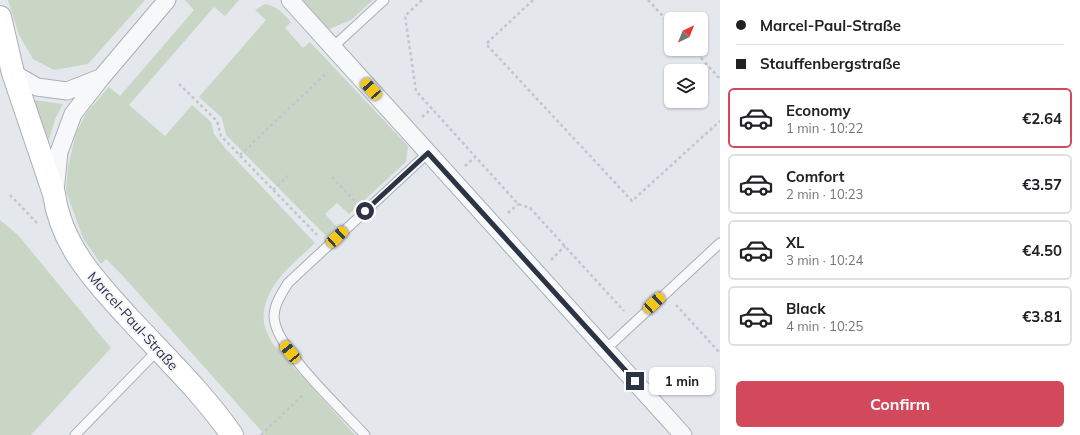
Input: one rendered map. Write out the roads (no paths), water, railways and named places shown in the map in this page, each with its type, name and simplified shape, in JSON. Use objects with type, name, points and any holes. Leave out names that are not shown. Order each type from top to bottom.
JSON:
[{"type":"street","name":"Marcel-Paul-Straße","points":[[54,194],[59,152],[73,114],[166,0]]},
{"type":"street","points":[[290,0],[683,435]]},
{"type":"street","name":"Marcel-Paul-Straße","points":[[0,17],[13,73],[54,194],[57,214],[69,242],[88,271],[204,400],[232,435]]},
{"type":"street","name":"Marcel-Paul-Straße","points":[[13,73],[37,87],[67,91],[101,78]]},
{"type":"lane","points":[[338,52],[384,0]]},
{"type":"lane","points":[[365,435],[283,343],[274,322],[276,302],[288,283],[428,153]]},
{"type":"lane","points":[[606,349],[720,243]]},
{"type":"lane","points":[[75,435],[158,350]]}]
